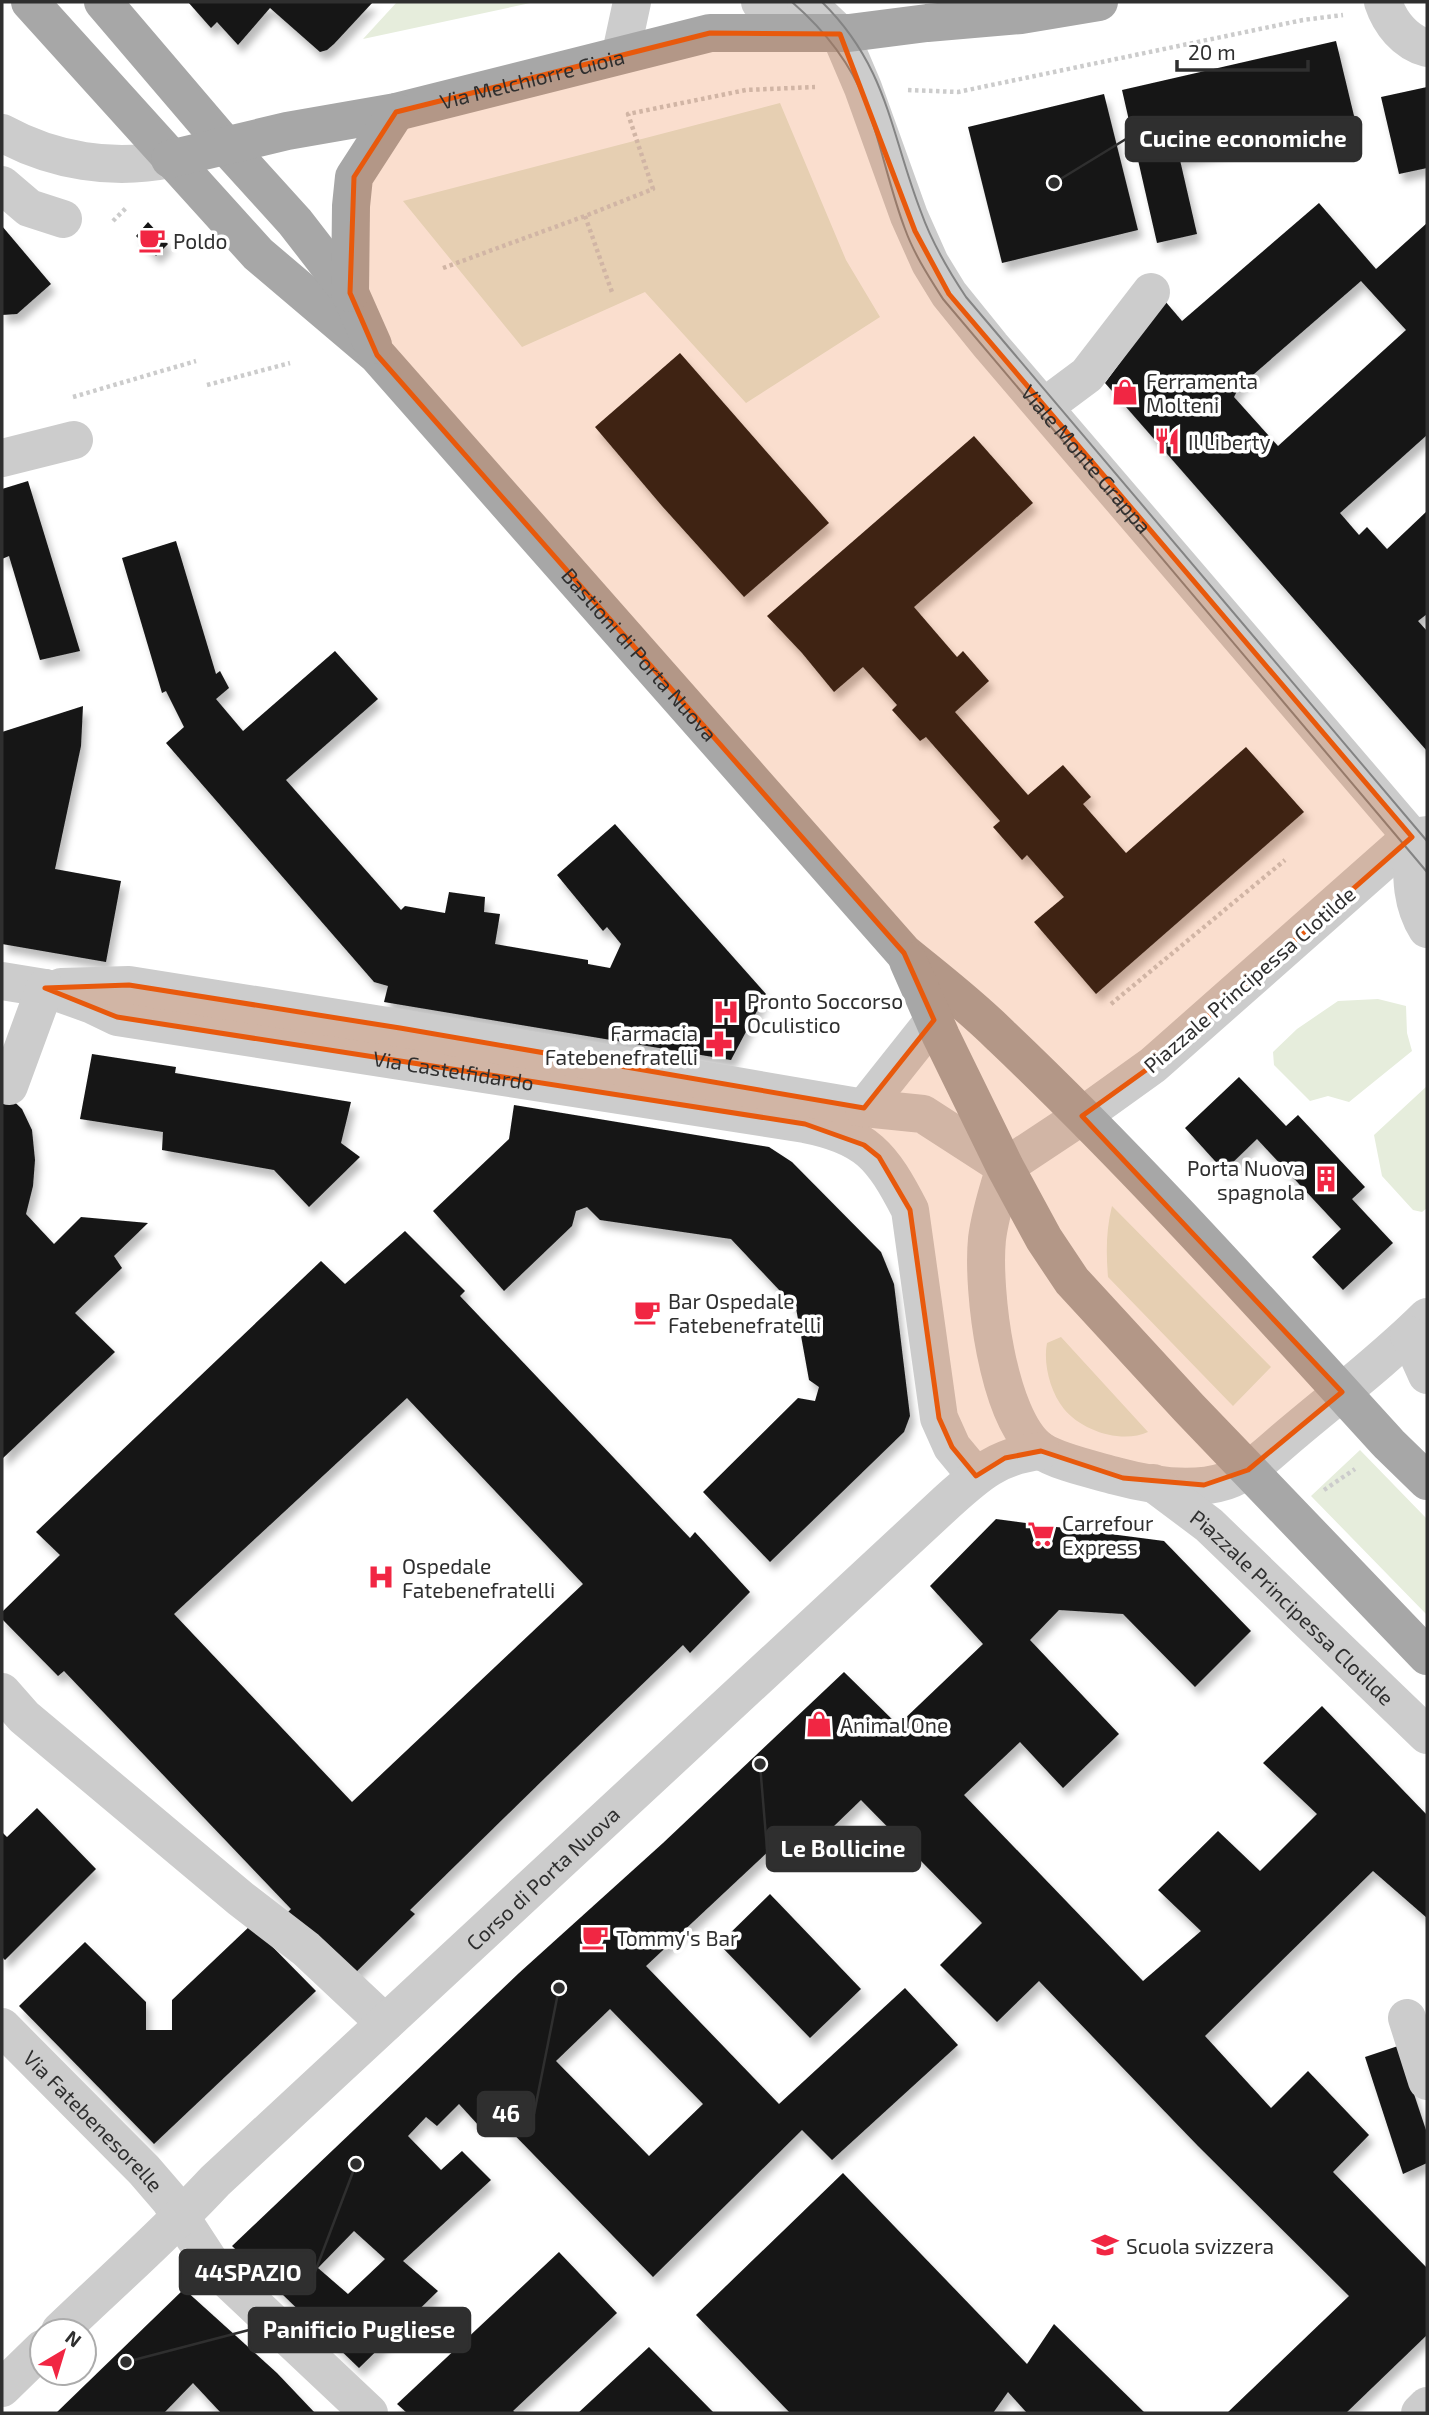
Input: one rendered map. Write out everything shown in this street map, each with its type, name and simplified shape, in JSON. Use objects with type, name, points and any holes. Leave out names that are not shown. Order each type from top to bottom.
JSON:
[{"type":"main road","name":"Bastioni di Porta Nuova","points":[[30,2],[258,254],[377,355],[904,953],[999,1034],[1082,1116]]},
{"type":"main road","name":"Bastioni di Porta Nuova","points":[[103,2],[295,222],[349,293],[377,355]]},
{"type":"main road","points":[[840,34],[871,2]]},
{"type":"main road","name":"Via Melchiorre Gioia","points":[[226,146],[287,131],[396,112],[621,53],[710,33],[840,34],[1021,15],[1099,2]]},
{"type":"main road","points":[[349,293],[354,177],[396,112]]},
{"type":"main road","points":[[170,159],[226,146]]},
{"type":"main road","name":"Bastioni di Porta Nuova","points":[[904,953],[933,1020],[1005,1167]]},
{"type":"main road","points":[[1082,1116],[1389,1444],[1427,1481]]},
{"type":"main road","points":[[1005,1167],[1044,1239],[1080,1291],[1427,1656]]},
{"type":"street","points":[[621,53],[632,2]]},
{"type":"street","points":[[760,2],[840,34]]},
{"type":"street","name":"Viale Monte Grappa","points":[[806,2],[840,34],[863,88],[909,216],[930,263],[949,294],[1422,842]]},
{"type":"street","points":[[1385,6],[1401,33],[1419,46],[1427,48]]},
{"type":"street","points":[[2,133],[47,152],[93,162],[123,164],[170,159]]},
{"type":"street","points":[[2,184],[29,208],[64,219]]},
{"type":"street","points":[[1044,407],[1087,375],[1151,292]]},
{"type":"street","points":[[2,458],[74,440]]},
{"type":"street","points":[[1422,842],[1413,889],[1417,909],[1427,929]]},
{"type":"street","name":"Piazzale Principessa Clotilde","points":[[1005,1167],[1153,1065],[1422,842]]},
{"type":"street","name":"Via Castelfidardo","points":[[2,981],[45,988],[129,985],[400,1028],[864,1126],[923,1114],[1005,1167]]},
{"type":"street","points":[[9,1086],[45,988]]},
{"type":"street","points":[[933,1020],[864,1126],[910,1210],[939,1418],[952,1447],[976,1476]]},
{"type":"street","points":[[1005,1167],[996,1194],[987,1239],[990,1316],[998,1360],[1012,1406],[1024,1431],[1041,1451]]},
{"type":"street","name":"Piazzale Principessa Clotilde","points":[[1041,1451],[1093,1470],[1153,1483],[1204,1485],[1227,1480],[1248,1470],[1418,1326]]},
{"type":"street","name":"Piazzale Principessa Clotilde","points":[[1418,1326],[1427,1375]]},
{"type":"street","name":"Corso di Porta Nuova","points":[[74,2317],[137,2256],[180,2219],[215,2181],[976,1476],[1005,1458],[1041,1451]]},
{"type":"street","name":"Piazzale Principessa Clotilde","points":[[1153,1483],[1209,1525],[1427,1735]]},
{"type":"street","points":[[2,1692],[24,1717],[241,1899],[306,1949],[385,2023]]},
{"type":"street","points":[[1407,2018],[1427,2081]]},
{"type":"street","name":"Via Fatebenesorelle","points":[[3,2031],[145,2170],[169,2199],[212,2264],[369,2413]]},
{"type":"street","points":[[2,2388],[28,2363]]},
{"type":"street","points":[[1420,2413],[1427,2406]]},
{"type":"path","points":[[958,92],[1303,20],[1385,6]]},
{"type":"path","points":[[443,268],[653,189],[628,114],[746,90],[796,86]]},
{"type":"path","points":[[585,216],[612,295]]},
{"type":"path","points":[[69,398],[196,360]]},
{"type":"path","points":[[207,385],[290,363]]},
{"type":"path","points":[[1111,1004],[1285,860]]},
{"type":"path","points":[[1324,1490],[1357,1467]]},
{"type":"highlighted area","points":[[710,33],[840,34],[915,231],[949,294],[1412,837],[1153,1065],[1082,1116],[1342,1392],[1248,1470],[1204,1485],[1123,1478],[1041,1451],[1005,1458],[976,1476],[952,1447],[939,1418],[910,1210],[879,1157],[864,1145],[805,1124],[117,1017],[45,988],[129,985],[400,1028],[864,1108],[934,1020],[904,953],[377,355],[350,293],[354,177],[396,112]]},
{"type":"green space","points":[[397,2],[535,2],[363,39]]},
{"type":"green space","points":[[780,103],[846,260],[880,317],[746,403],[645,292],[522,347],[403,201]]},
{"type":"green space","points":[[1378,999],[1406,1006],[1407,1033],[1412,1051],[1349,1102],[1328,1096],[1310,1101],[1274,1065],[1273,1052],[1297,1029],[1338,1001]]},
{"type":"green space","points":[[1427,1086],[1427,1208],[1422,1212],[1413,1210],[1382,1176],[1374,1135]]},
{"type":"green space","points":[[1112,1206],[1271,1367],[1233,1406],[1108,1277],[1107,1241]]},
{"type":"green space","points":[[1061,1337],[1148,1432],[1126,1437],[1103,1433],[1081,1424],[1064,1409],[1051,1386],[1046,1359],[1047,1343]]},
{"type":"green space","points":[[1360,1450],[1427,1519],[1427,1615],[1311,1496]]},
{"type":"building","points":[[188,2],[373,2],[334,44],[320,52],[270,8],[238,45],[217,22],[211,28]]},
{"type":"building","points":[[1336,41],[1355,120],[1180,160],[1197,234],[1157,243],[1122,90]]},
{"type":"building","points":[[1427,87],[1427,168],[1399,174],[1381,97]]},
{"type":"building","points":[[1104,94],[1138,230],[1002,263],[968,127]]},
{"type":"building","points":[[1319,203],[1376,269],[1427,223],[1427,435],[1340,513],[1359,535],[1367,527],[1387,549],[1427,511],[1427,614],[1418,621],[1427,631],[1427,751],[1105,383],[1165,301],[1182,321]],"holes":[[[1361,281],[1406,330],[1278,446],[1234,397],[1239,387]]]},
{"type":"building","name":"Poldo","points":[[148,222],[168,244],[156,256],[136,236]]},
{"type":"building","points":[[2,226],[51,284],[17,314],[2,315]]},
{"type":"building","points":[[680,353],[829,523],[744,597],[595,427]]},
{"type":"building","points":[[974,436],[1033,503],[914,607],[957,657],[963,651],[989,681],[955,712],[1028,795],[1063,765],[1091,797],[1083,804],[1126,853],[1246,747],[1304,812],[1096,994],[1034,922],[1064,897],[1027,855],[1022,860],[993,827],[1000,821],[926,737],[920,741],[892,710],[897,705],[863,667],[834,692],[767,616]]},
{"type":"building","points":[[28,481],[80,651],[40,660],[9,556],[2,559],[2,489]]},
{"type":"building","points":[[176,541],[216,674],[220,671],[229,688],[216,699],[243,731],[335,651],[378,699],[286,780],[401,910],[405,906],[445,913],[449,892],[485,897],[484,912],[500,914],[495,944],[588,960],[588,964],[610,968],[621,944],[607,927],[603,931],[557,875],[615,824],[766,994],[731,1060],[384,1002],[388,986],[374,982],[166,743],[184,727],[166,691],[162,693],[122,558]]},
{"type":"building","points":[[83,706],[81,746],[55,869],[121,881],[106,962],[2,944],[2,732]]},
{"type":"building","points":[[92,1054],[176,1067],[175,1073],[351,1102],[341,1143],[360,1157],[309,1207],[274,1170],[162,1150],[163,1132],[80,1119]]},
{"type":"building","name":"Porta Nuova spagnola","points":[[1239,1077],[1286,1126],[1298,1115],[1365,1187],[1352,1199],[1393,1243],[1343,1290],[1312,1257],[1341,1229],[1257,1139],[1224,1171],[1185,1128]]},
{"type":"building","points":[[2,1093],[22,1109],[32,1130],[35,1160],[33,1186],[26,1214],[54,1244],[81,1217],[148,1223],[114,1256],[122,1268],[75,1313],[115,1352],[2,1459]]},
{"type":"building","points":[[514,1105],[769,1147],[792,1162],[881,1252],[894,1284],[910,1416],[904,1432],[770,1562],[703,1492],[798,1398],[815,1401],[819,1387],[809,1380],[796,1308],[731,1239],[600,1220],[587,1207],[576,1211],[572,1226],[504,1291],[433,1211],[509,1139]]},
{"type":"building","points":[[405,1231],[465,1291],[460,1296],[690,1538],[695,1532],[750,1592],[690,1653],[683,1645],[548,1775],[410,1910],[415,1914],[348,1980],[286,1914],[291,1909],[64,1671],[58,1676],[2,1619],[2,1612],[60,1555],[36,1532],[321,1261],[345,1284]],"holes":[[[407,1398],[583,1584],[352,1802],[174,1614]]]},
{"type":"building","points":[[996,1519],[1164,1541],[1251,1631],[1195,1687],[1123,1614],[1059,1610],[1030,1640],[1119,1734],[1063,1788],[1020,1742],[964,1795],[1143,1981],[1201,1931],[1158,1890],[1218,1831],[1260,1871],[1317,1814],[1263,1763],[1322,1706],[1427,1815],[1427,1918],[1373,1871],[1205,2036],[1271,2108],[1308,2071],[1369,2135],[1333,2172],[1427,2268],[1427,2335],[1346,2413],[1227,2413],[1349,2296],[1198,2146],[1039,1981],[997,2022],[940,1965],[982,1923],[861,1800],[806,1853],[788,1833],[646,1966],[779,2104],[905,1988],[958,2045],[832,2160],[802,2130],[653,2277],[493,2113],[480,2127],[459,2104],[437,2126],[426,2117],[408,2136],[441,2170],[462,2151],[491,2180],[403,2261],[438,2291],[359,2368],[232,2246],[519,1973],[663,1843],[844,1672],[898,1725],[983,1644],[930,1586]],"holes":[[[610,2009],[703,2104],[649,2156],[556,2061]],[[354,2231],[385,2259],[348,2294],[318,2268]]]},
{"type":"building","points":[[37,1808],[96,1869],[5,1960],[2,1957],[2,1832],[7,1837]]},
{"type":"building","points":[[770,1894],[861,1989],[810,2038],[719,1944]]},
{"type":"building","points":[[251,1925],[316,1991],[154,2144],[19,2006],[85,1942],[146,2002],[146,2030],[172,2030],[172,2000]]},
{"type":"building","points":[[1398,2046],[1427,2133],[1427,2163],[1403,2174],[1365,2057]]},
{"type":"building","points":[[843,2173],[1027,2364],[1054,2324],[1145,2413],[1027,2413],[1008,2392],[993,2413],[790,2413],[696,2315]]},
{"type":"building","points":[[559,2252],[617,2313],[513,2411],[516,2413],[407,2413],[397,2404]]},
{"type":"building","points":[[184,2289],[277,2373],[315,2413],[221,2413],[193,2383],[164,2413],[56,2413],[83,2387],[98,2387],[98,2372]]},
{"type":"building","points":[[649,2347],[714,2413],[578,2413]]},
{"type":"tram line","points":[[792,2],[814,23],[852,73],[871,117],[909,238],[943,299],[1427,872]]},
{"type":"tram line","points":[[822,2],[844,26],[874,76],[885,101],[925,223],[966,297],[1427,841]]},
{"type":"place","name":"Cucine economiche","points":[[1054,183]]},
{"type":"place","name":"Poldo","points":[[152,240]]},
{"type":"place","name":"Ferramenta Molteni","points":[[1125,392]]},
{"type":"place","name":"Il Liberty","points":[[1167,441]]},
{"type":"place","name":"Pronto Soccorso Oculistico","points":[[726,1012]]},
{"type":"place","name":"Farmacia Fatebenefratelli","points":[[719,1044]]},
{"type":"place","name":"Porta Nuova spagnola","points":[[1326,1179]]},
{"type":"place","name":"Bar Ospedale Fatebenefratelli","points":[[647,1312]]},
{"type":"place","name":"Carrefour Express","points":[[1041,1534]]},
{"type":"place","name":"Ospedale Fatebenefratelli","points":[[381,1577]]},
{"type":"place","name":"Animal One","points":[[819,1724]]},
{"type":"place","name":"Le Bollicine","points":[[760,1764]]},
{"type":"place","name":"Tommy's Bar","points":[[595,1937]]},
{"type":"place","name":"46","points":[[559,1988]]},
{"type":"place","name":"44SPAZIO","points":[[356,2164]]},
{"type":"place","name":"Scuola svizzera","points":[[1105,2245]]},
{"type":"place","name":"Panificio Pugliese","points":[[126,2362]]}]
